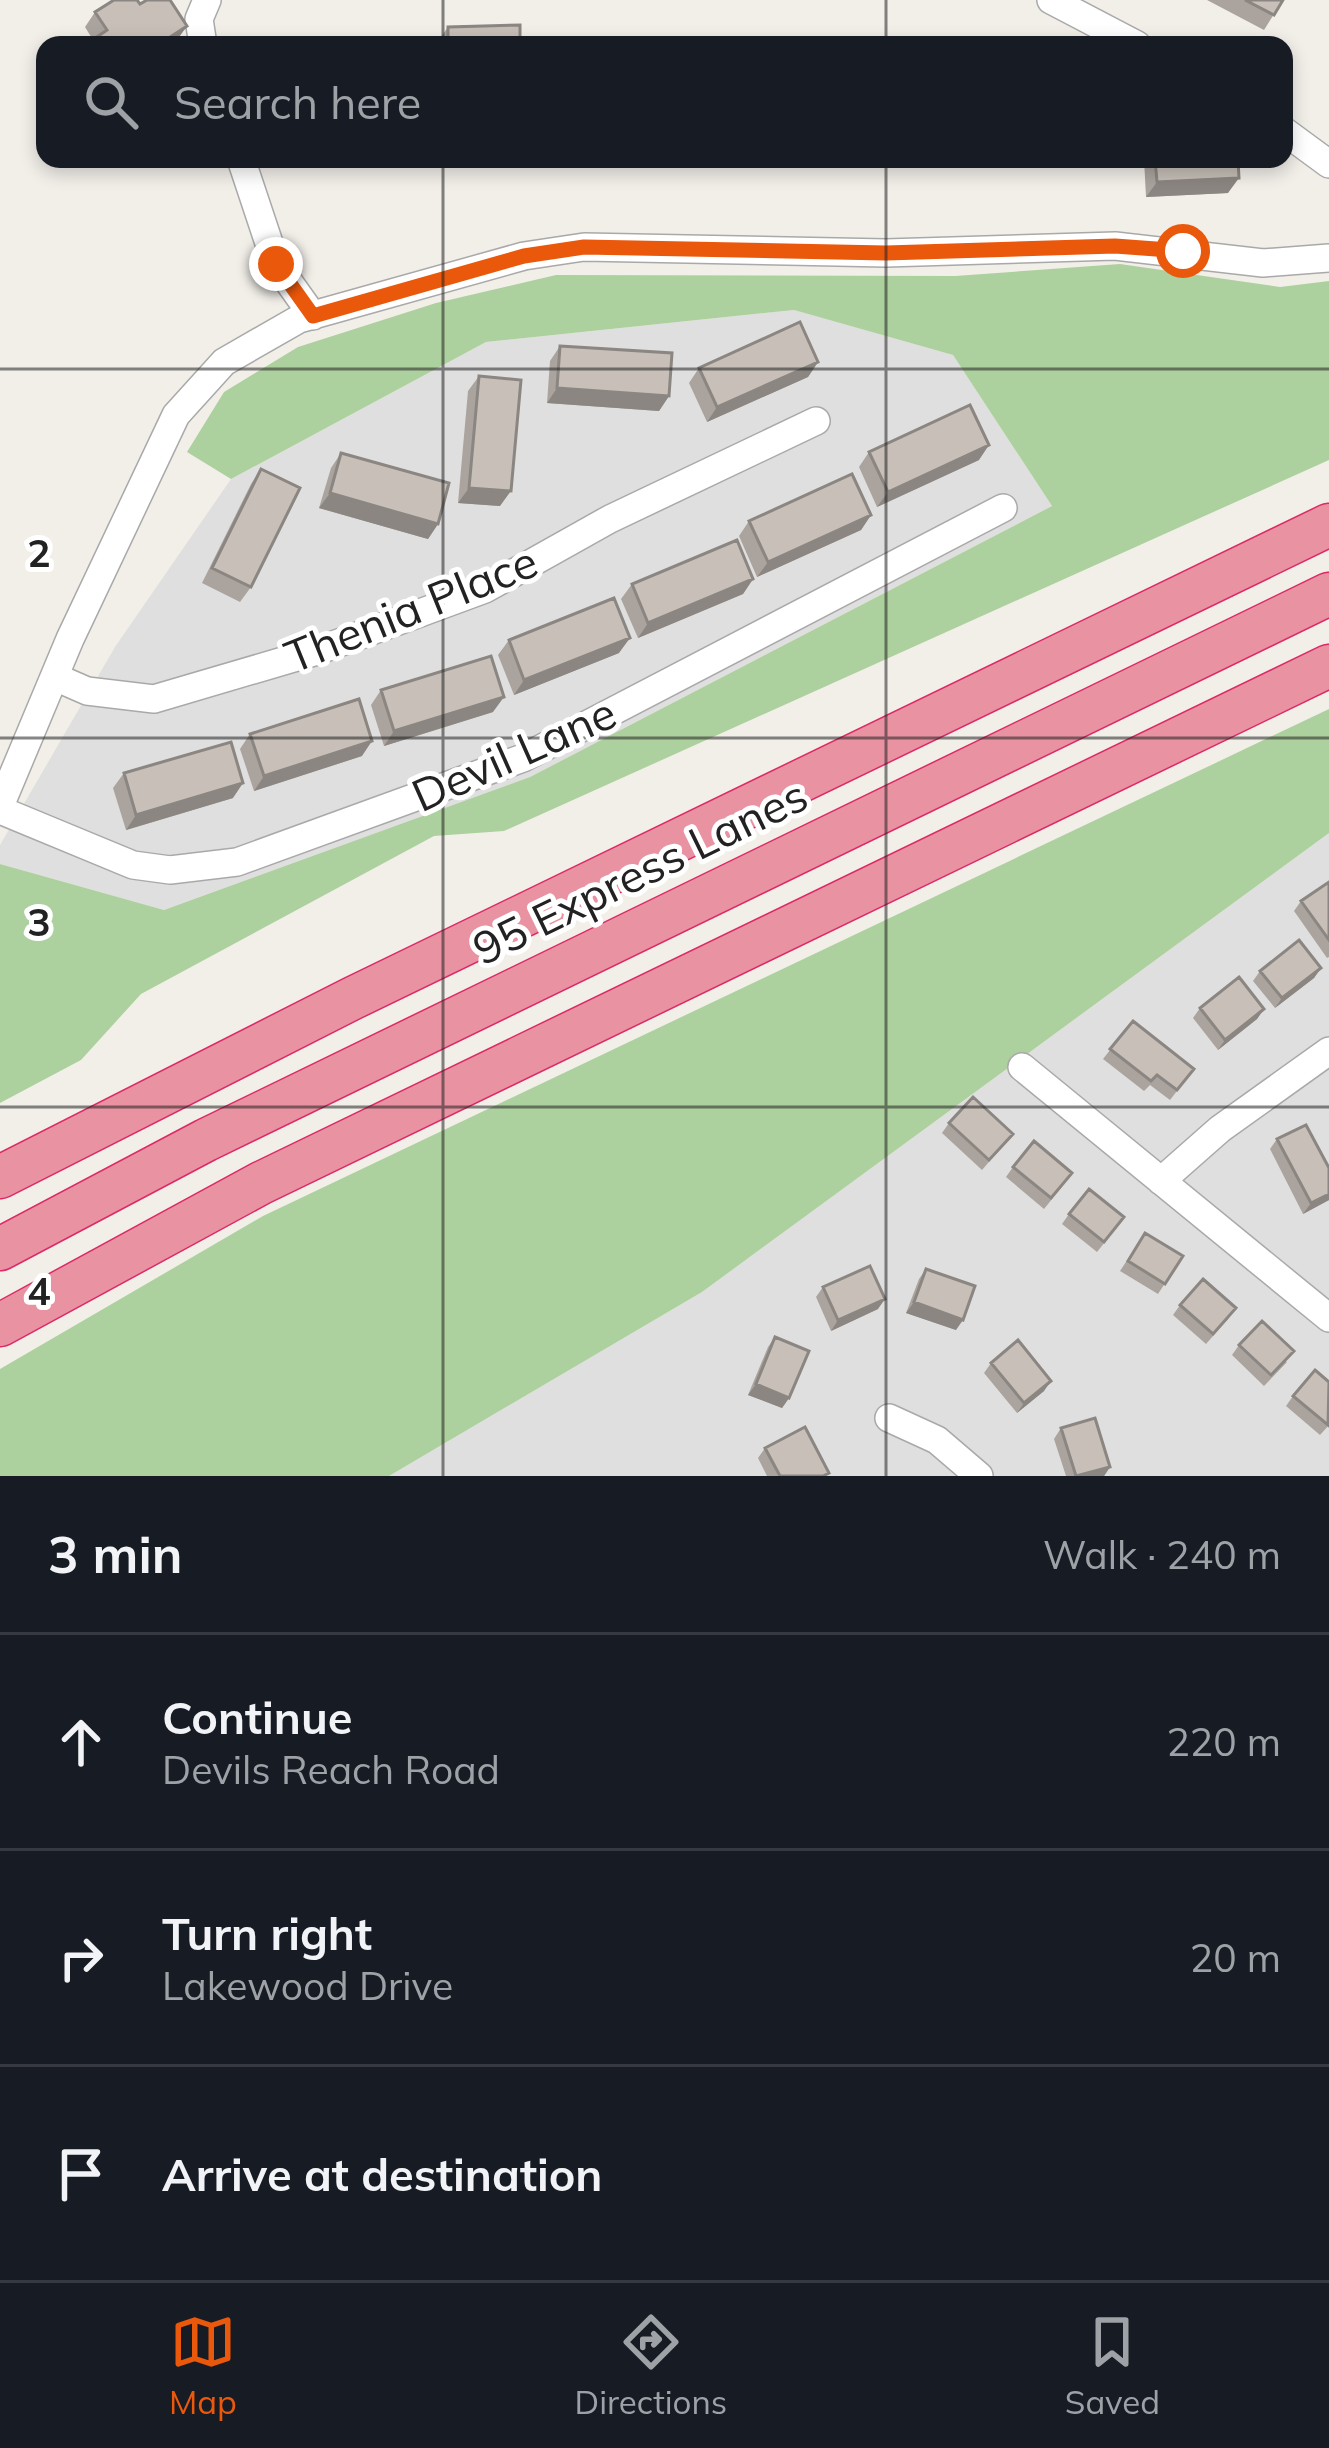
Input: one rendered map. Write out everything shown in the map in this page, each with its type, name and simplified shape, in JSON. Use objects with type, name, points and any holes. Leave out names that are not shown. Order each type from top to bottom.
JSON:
[{"type":"highway","points":[[0,1177],[353,998],[1329,525]]},
{"type":"highway","name":"95 Express Lanes","points":[[0,1249],[206,1140],[1329,594]]},
{"type":"highway","points":[[0,1325],[261,1183],[1329,666]]},
{"type":"street","points":[[202,36],[200,19],[207,0]]},
{"type":"street","points":[[1051,0],[1119,36]]},
{"type":"street","points":[[1293,138],[1329,164]]},
{"type":"street","points":[[244,168],[276,264],[313,316]]},
{"type":"street","points":[[0,808],[176,415],[209,376],[243,348],[313,316],[524,256],[584,247],[886,253],[1115,246],[1263,263],[1329,258]]},
{"type":"street","name":"Thenia Place","points":[[56,677],[87,691],[154,699],[317,652],[485,589],[610,520],[816,422]]},
{"type":"street","name":"Devil Lane","points":[[0,808],[133,865],[170,870],[237,862],[523,758],[1003,508]]},
{"type":"street","points":[[1161,1180],[1220,1129],[1329,1051]]},
{"type":"street","points":[[1022,1067],[1329,1318]]},
{"type":"street","points":[[889,1418],[937,1440],[980,1476]]},
{"type":"shaded area","points":[[794,310],[953,355],[1052,506],[530,777],[164,910],[0,864],[0,845],[115,647],[231,479],[486,342]]},
{"type":"shaded area","points":[[1329,833],[1329,1476],[389,1476],[702,1292]]},
{"type":"green space","points":[[1120,264],[1280,287],[1329,281],[1329,460],[504,831],[434,836],[141,994],[81,1060],[0,1103],[0,864],[164,910],[530,777],[1052,506],[953,355],[794,310],[486,342],[231,479],[187,452],[224,392],[298,347],[436,303],[556,275],[955,276]]},
{"type":"green space","points":[[1329,709],[1329,833],[702,1292],[389,1476],[0,1476],[0,1369],[263,1216]]},
{"type":"building","points":[[114,0],[140,4],[170,0],[187,26],[172,36],[98,36],[107,30],[95,12]]},
{"type":"building","points":[[1245,0],[1283,0],[1274,15]]},
{"type":"building","points":[[520,25],[520,36],[448,36],[448,27]]},
{"type":"building","points":[[1156,168],[1238,168],[1239,178],[1157,182]]},
{"type":"building","points":[[800,322],[818,362],[717,407],[699,368]]},
{"type":"building","points":[[560,346],[672,353],[669,396],[557,388]]},
{"type":"building","points":[[479,376],[521,380],[511,491],[469,488]]},
{"type":"building","points":[[970,405],[989,445],[888,492],[869,452]]},
{"type":"building","points":[[341,453],[449,483],[438,524],[330,493]]},
{"type":"building","points":[[261,469],[300,488],[251,587],[212,568]]},
{"type":"building","points":[[852,474],[871,515],[768,562],[749,521]]},
{"type":"building","points":[[737,540],[753,579],[648,623],[632,584]]},
{"type":"building","points":[[614,598],[630,638],[524,680],[509,640]]},
{"type":"building","points":[[491,656],[504,697],[394,731],[381,690]]},
{"type":"building","points":[[359,699],[372,741],[264,776],[250,734]]},
{"type":"building","points":[[231,742],[243,783],[136,815],[124,773]]},
{"type":"building","points":[[1329,882],[1329,940],[1301,901]]},
{"type":"building","points":[[1299,940],[1321,968],[1282,998],[1260,971]]},
{"type":"building","points":[[1239,977],[1264,1009],[1225,1040],[1200,1008]]},
{"type":"building","points":[[1133,1021],[1194,1069],[1177,1090],[1157,1075],[1151,1081],[1110,1049]]},
{"type":"building","points":[[973,1097],[1013,1134],[989,1160],[949,1123]]},
{"type":"building","points":[[1306,1125],[1329,1168],[1329,1194],[1311,1203],[1277,1139]]},
{"type":"building","points":[[1034,1141],[1072,1173],[1051,1198],[1013,1167]]},
{"type":"building","points":[[1089,1189],[1124,1217],[1104,1242],[1069,1214]]},
{"type":"building","points":[[1145,1233],[1183,1256],[1165,1284],[1128,1261]]},
{"type":"building","points":[[870,1266],[885,1299],[838,1320],[823,1287]]},
{"type":"building","points":[[926,1269],[975,1286],[963,1320],[914,1302]]},
{"type":"building","points":[[1203,1279],[1236,1308],[1213,1334],[1180,1305]]},
{"type":"building","points":[[1262,1321],[1294,1351],[1271,1375],[1239,1345]]},
{"type":"building","points":[[775,1337],[809,1351],[789,1398],[756,1384]]},
{"type":"building","points":[[1018,1340],[1051,1381],[1024,1403],[991,1363]]},
{"type":"building","points":[[1315,1370],[1329,1382],[1328,1425],[1293,1396]]},
{"type":"building","points":[[1095,1418],[1110,1467],[1076,1476],[1061,1428]]},
{"type":"building","points":[[805,1427],[829,1473],[780,1476],[765,1448]]},
{"type":"route","points":[[276,264],[313,316],[524,256],[584,247],[725,245],[886,253],[1115,246],[1183,251]]}]
